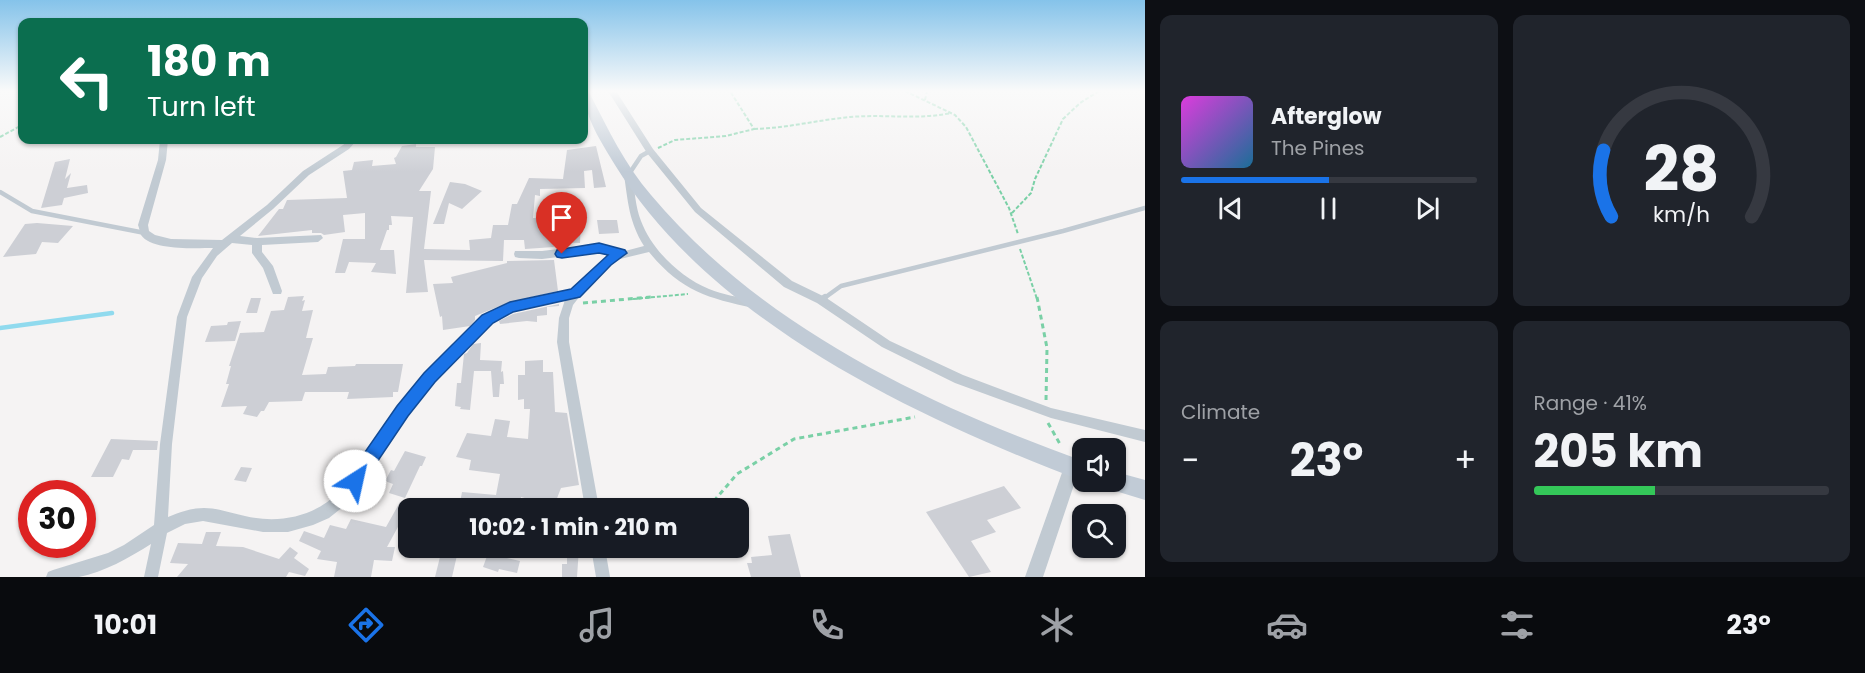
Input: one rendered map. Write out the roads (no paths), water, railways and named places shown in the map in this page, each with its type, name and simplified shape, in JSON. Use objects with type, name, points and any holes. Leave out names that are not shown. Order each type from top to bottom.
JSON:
[{"type":"main road","points":[[597,118],[628,175],[663,218],[688,245],[763,306],[846,362],[942,412],[1072,467]]},
{"type":"main road","points":[[1126,485],[1145,490]]},
{"type":"street","points":[[629,118],[650,151],[698,210],[788,284],[821,300],[897,349],[959,379],[1051,413],[1145,436]]},
{"type":"street","points":[[164,144],[162,160],[143,225],[145,233],[156,240],[170,243],[257,242],[318,238]]},
{"type":"street","points":[[151,577],[156,563],[161,527],[166,444],[182,317],[188,296],[202,266],[213,253],[306,173],[349,144]]},
{"type":"street","points":[[628,175],[637,224],[651,248],[678,274],[709,293],[763,306]]},
{"type":"street","points":[[257,242],[257,253],[268,266],[277,291]]},
{"type":"street","points":[[519,254],[552,254],[599,248],[621,253],[651,248]]},
{"type":"street","points":[[590,498],[563,342],[564,318],[572,299],[607,262],[621,253]]},
{"type":"street","points":[[53,577],[119,555],[161,527],[195,515],[207,514],[261,525],[297,523],[322,516],[344,497],[403,411],[430,377],[488,319],[510,308],[572,299]]},
{"type":"street","points":[[1034,577],[1072,482]]},
{"type":"street","points":[[600,558],[603,577]]},
{"type":"lane","points":[[628,175],[640,156],[650,151]]},
{"type":"lane","points":[[0,192],[32,211],[145,233]]},
{"type":"lane","points":[[821,300],[841,286],[1020,242],[1145,208]]},
{"type":"waterway","points":[[0,328],[112,313]]}]
